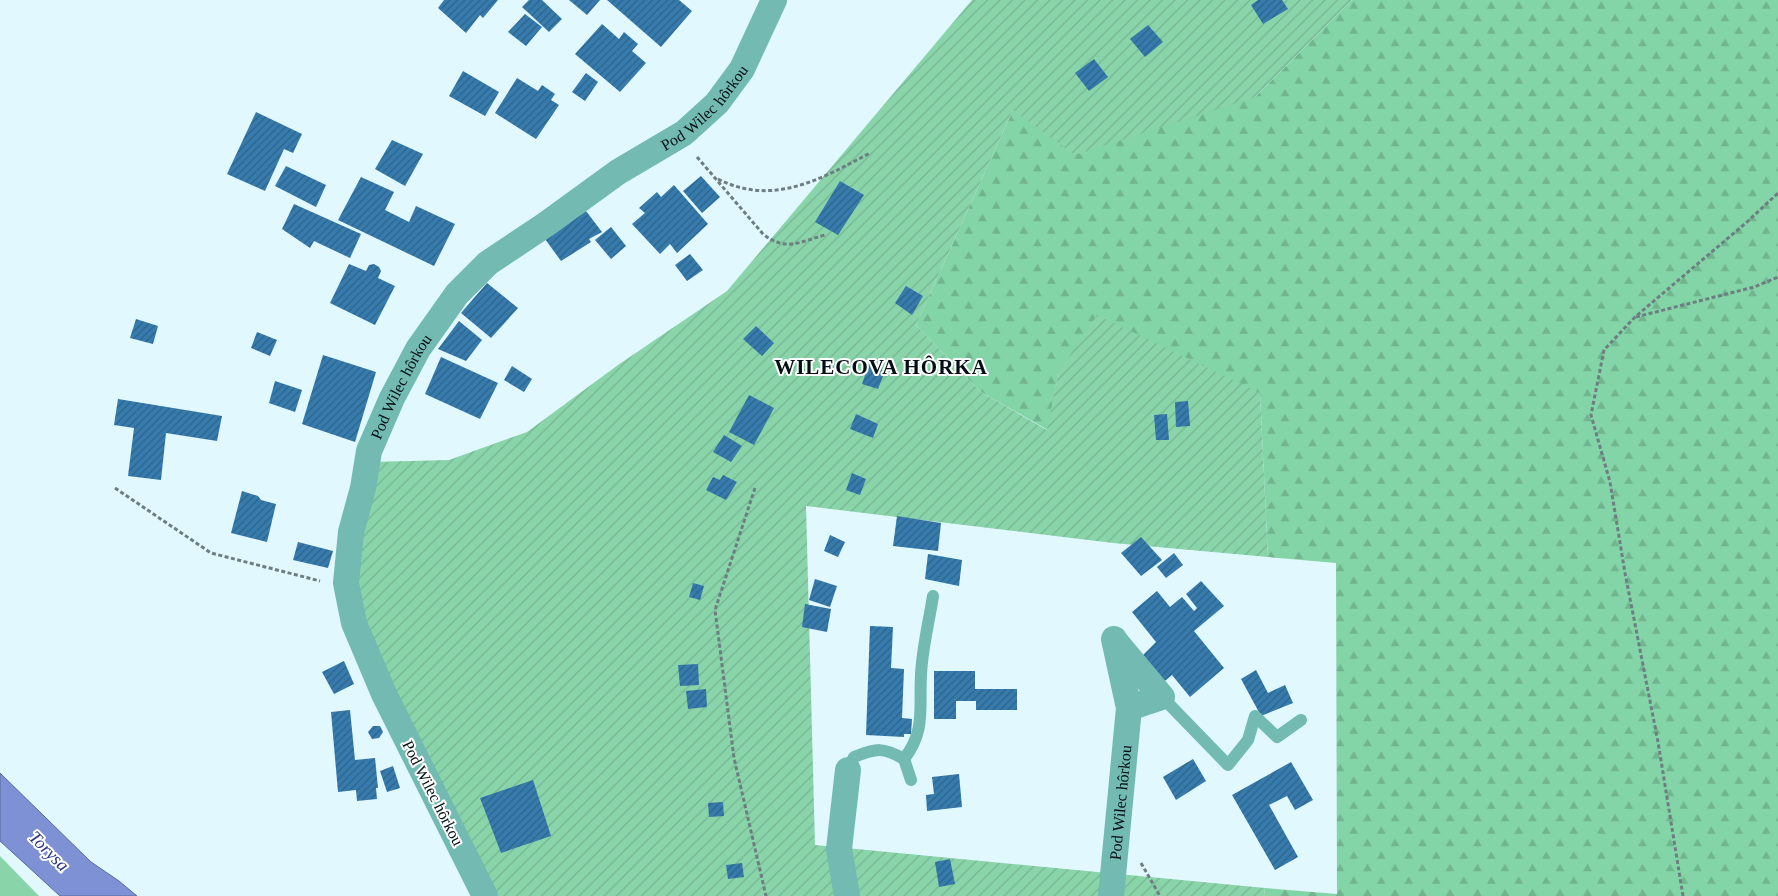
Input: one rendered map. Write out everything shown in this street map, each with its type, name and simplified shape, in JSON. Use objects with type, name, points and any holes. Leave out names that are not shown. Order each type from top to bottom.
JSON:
[{"type":"street","name":"Pod Wilec hôrkou","points":[[485,896],[384,694],[354,623],[346,583],[351,532],[363,488],[369,451],[392,398],[418,349],[457,294],[488,263],[545,225],[618,172],[684,132],[717,103],[742,69],[774,0]]},
{"type":"street","name":"Pod Wilec hôrkou","points":[[1111,896],[1129,708],[1114,639],[1162,697]]},
{"type":"street","points":[[1129,708],[1162,697]]},
{"type":"street","points":[[847,896],[839,849],[848,770]]},
{"type":"lane","points":[[904,760],[913,748],[921,722],[921,674],[933,596]]},
{"type":"lane","points":[[1162,697],[1228,765],[1248,740],[1255,716],[1277,737],[1301,720]]},
{"type":"lane","points":[[848,770],[854,757],[872,750],[890,751],[904,760],[911,780]]},
{"type":"path","points":[[825,235],[788,245],[774,243],[763,234],[715,177],[729,184],[758,191],[774,191],[804,186],[870,153]]},
{"type":"path","points":[[1683,896],[1658,742],[1625,573],[1610,482],[1591,415],[1604,350],[1635,317],[1747,222],[1778,193]]},
{"type":"path","points":[[1635,317],[1754,287],[1778,277]]},
{"type":"path","points":[[115,488],[211,553],[314,580],[346,583]]},
{"type":"path","points":[[755,488],[716,610],[734,758],[766,896]]},
{"type":"green space","points":[[972,0],[1352,0],[1255,97],[1075,155],[1013,110],[916,325],[981,392],[1047,430],[1058,373],[1097,315],[1260,393],[1268,557],[1113,543],[806,506],[815,845],[1265,888],[1264,896],[498,896],[393,689],[354,587],[369,462],[449,460],[527,432],[618,365],[727,291]]},
{"type":"green space","points":[[1352,0],[1778,0],[1778,896],[1264,896],[1265,888],[1337,894],[1336,563],[1268,557],[1260,393],[1058,373],[1048,430],[981,392],[916,325],[1013,110],[1255,97]]},
{"type":"green space","points":[[0,856],[39,896],[0,896]]},
{"type":"water","name":"Torysa","points":[[0,773],[91,862],[137,896],[60,896],[0,841]]},
{"type":"building","points":[[444,0],[498,0],[483,18],[480,15],[466,33],[438,8]]},
{"type":"building","points":[[529,0],[542,0],[562,19],[549,32],[522,7]]},
{"type":"building","points":[[569,0],[600,0],[587,15]]},
{"type":"building","points":[[607,0],[679,0],[692,11],[661,47]]},
{"type":"building","points":[[1258,0],[1282,0],[1288,9],[1263,24],[1251,5]]},
{"type":"building","points":[[525,14],[542,27],[526,46],[508,32]]},
{"type":"building","points":[[602,24],[619,39],[624,32],[638,44],[632,51],[646,63],[620,92],[575,54]]},
{"type":"building","points":[[1148,25],[1163,42],[1145,57],[1130,39]]},
{"type":"building","points":[[1094,59],[1108,77],[1089,91],[1075,73]]},
{"type":"building","points":[[463,71],[499,92],[485,116],[449,96]]},
{"type":"building","points":[[586,73],[598,82],[585,101],[572,92]]},
{"type":"building","points":[[517,78],[538,91],[542,85],[555,94],[551,100],[559,105],[536,139],[495,113]]},
{"type":"building","points":[[256,112],[302,134],[293,153],[284,149],[265,191],[227,174]]},
{"type":"building","points":[[392,140],[423,154],[405,186],[375,169]]},
{"type":"building","points":[[286,166],[326,185],[316,207],[275,186]]},
{"type":"building","points":[[701,176],[720,197],[702,213],[683,191]]},
{"type":"building","points":[[361,177],[394,192],[385,210],[409,222],[416,206],[455,224],[434,266],[338,220]]},
{"type":"building","points":[[840,181],[864,195],[838,235],[815,222]]},
{"type":"building","points":[[674,185],[708,224],[677,253],[670,244],[660,254],[632,224],[645,213],[639,208],[657,192],[661,197]]},
{"type":"building","points":[[294,204],[361,234],[350,258],[314,241],[310,248],[282,229]]},
{"type":"building","points":[[586,211],[602,232],[589,239],[591,242],[561,261],[545,239]]},
{"type":"building","points":[[611,227],[626,246],[611,259],[595,240]]},
{"type":"building","points":[[690,254],[703,270],[687,281],[675,265]]},
{"type":"building","points":[[349,264],[366,271],[369,265],[374,264],[381,271],[378,278],[395,286],[375,325],[330,303]]},
{"type":"building","points":[[487,283],[518,308],[491,338],[461,313]]},
{"type":"building","points":[[906,286],[923,296],[912,315],[895,303]]},
{"type":"building","points":[[136,319],[158,326],[153,344],[130,338]]},
{"type":"building","points":[[459,321],[482,340],[466,361],[438,349]]},
{"type":"building","points":[[756,326],[774,343],[762,356],[743,339]]},
{"type":"building","points":[[257,332],[277,340],[270,356],[251,348]]},
{"type":"building","points":[[323,355],[376,372],[355,442],[302,424]]},
{"type":"building","points":[[441,357],[498,383],[480,419],[425,394]]},
{"type":"building","points":[[869,364],[885,371],[878,389],[862,384]]},
{"type":"building","points":[[512,366],[532,379],[524,392],[504,380]]},
{"type":"building","points":[[275,381],[302,390],[295,412],[269,403]]},
{"type":"building","points":[[749,395],[774,408],[754,445],[729,432]]},
{"type":"building","points":[[118,399],[222,416],[217,441],[166,433],[161,480],[128,476],[134,428],[114,425]]},
{"type":"building","points":[[1188,401],[1190,426],[1176,427],[1175,402]]},
{"type":"building","points":[[856,414],[878,424],[873,438],[850,429]]},
{"type":"building","points":[[1167,414],[1169,440],[1156,440],[1154,415]]},
{"type":"building","points":[[724,435],[742,446],[731,462],[713,452]]},
{"type":"building","points":[[852,473],[866,479],[860,495],[846,490]]},
{"type":"building","points":[[723,475],[737,482],[726,500],[706,490],[713,477],[720,480]]},
{"type":"building","points":[[242,491],[258,496],[261,500],[276,504],[267,542],[231,533]]},
{"type":"building","points":[[897,516],[941,523],[938,551],[893,546]]},
{"type":"building","points":[[830,535],[845,542],[838,557],[824,551]]},
{"type":"building","points":[[1141,537],[1162,560],[1141,576],[1121,553]]},
{"type":"building","points":[[298,542],[333,551],[328,568],[293,560]]},
{"type":"building","points":[[1174,553],[1183,565],[1166,578],[1157,567]]},
{"type":"building","points":[[928,554],[962,560],[959,586],[925,579]]},
{"type":"building","points":[[815,579],[837,586],[830,607],[809,600]]},
{"type":"building","points":[[1201,581],[1224,606],[1194,631],[1224,668],[1190,697],[1172,675],[1160,685],[1141,657],[1156,642],[1132,612],[1157,591],[1170,607],[1182,597],[1194,611],[1197,608],[1186,594]]},
{"type":"building","points":[[693,583],[704,586],[700,600],[689,597]]},
{"type":"building","points":[[805,604],[831,609],[827,632],[802,627]]},
{"type":"building","points":[[870,626],[893,627],[891,668],[904,669],[902,718],[912,719],[911,734],[904,734],[904,737],[866,735]]},
{"type":"building","points":[[344,661],[354,684],[334,694],[322,672]]},
{"type":"building","points":[[698,664],[699,685],[680,686],[678,665]]},
{"type":"building","points":[[1256,670],[1268,693],[1285,685],[1293,703],[1261,716],[1241,679]]},
{"type":"building","points":[[934,671],[975,671],[975,689],[1017,689],[1017,710],[976,710],[976,701],[956,701],[956,719],[934,719]]},
{"type":"building","points":[[706,689],[707,707],[688,709],[686,691]]},
{"type":"building","points":[[350,710],[355,760],[375,758],[378,788],[376,788],[377,799],[357,801],[356,790],[338,792],[331,712]]},
{"type":"building","points":[[373,726],[380,726],[383,732],[379,738],[372,739],[368,732]]},
{"type":"building","points":[[1193,759],[1206,781],[1176,800],[1163,777]]},
{"type":"building","points":[[1291,762],[1313,800],[1295,810],[1287,796],[1269,805],[1298,857],[1275,870],[1232,795]]},
{"type":"building","points":[[393,766],[400,788],[387,792],[380,771]]},
{"type":"building","points":[[959,774],[962,807],[927,811],[926,795],[934,794],[932,777]]},
{"type":"building","points":[[533,780],[551,836],[501,853],[480,798]]},
{"type":"building","points":[[723,802],[724,816],[709,817],[708,803]]},
{"type":"building","points":[[950,859],[955,884],[939,887],[935,862]]},
{"type":"building","points":[[742,863],[744,877],[728,879],[726,865]]},
{"type":"district","name":"WILECOVA HÔRKA","points":[[881,367]]}]
